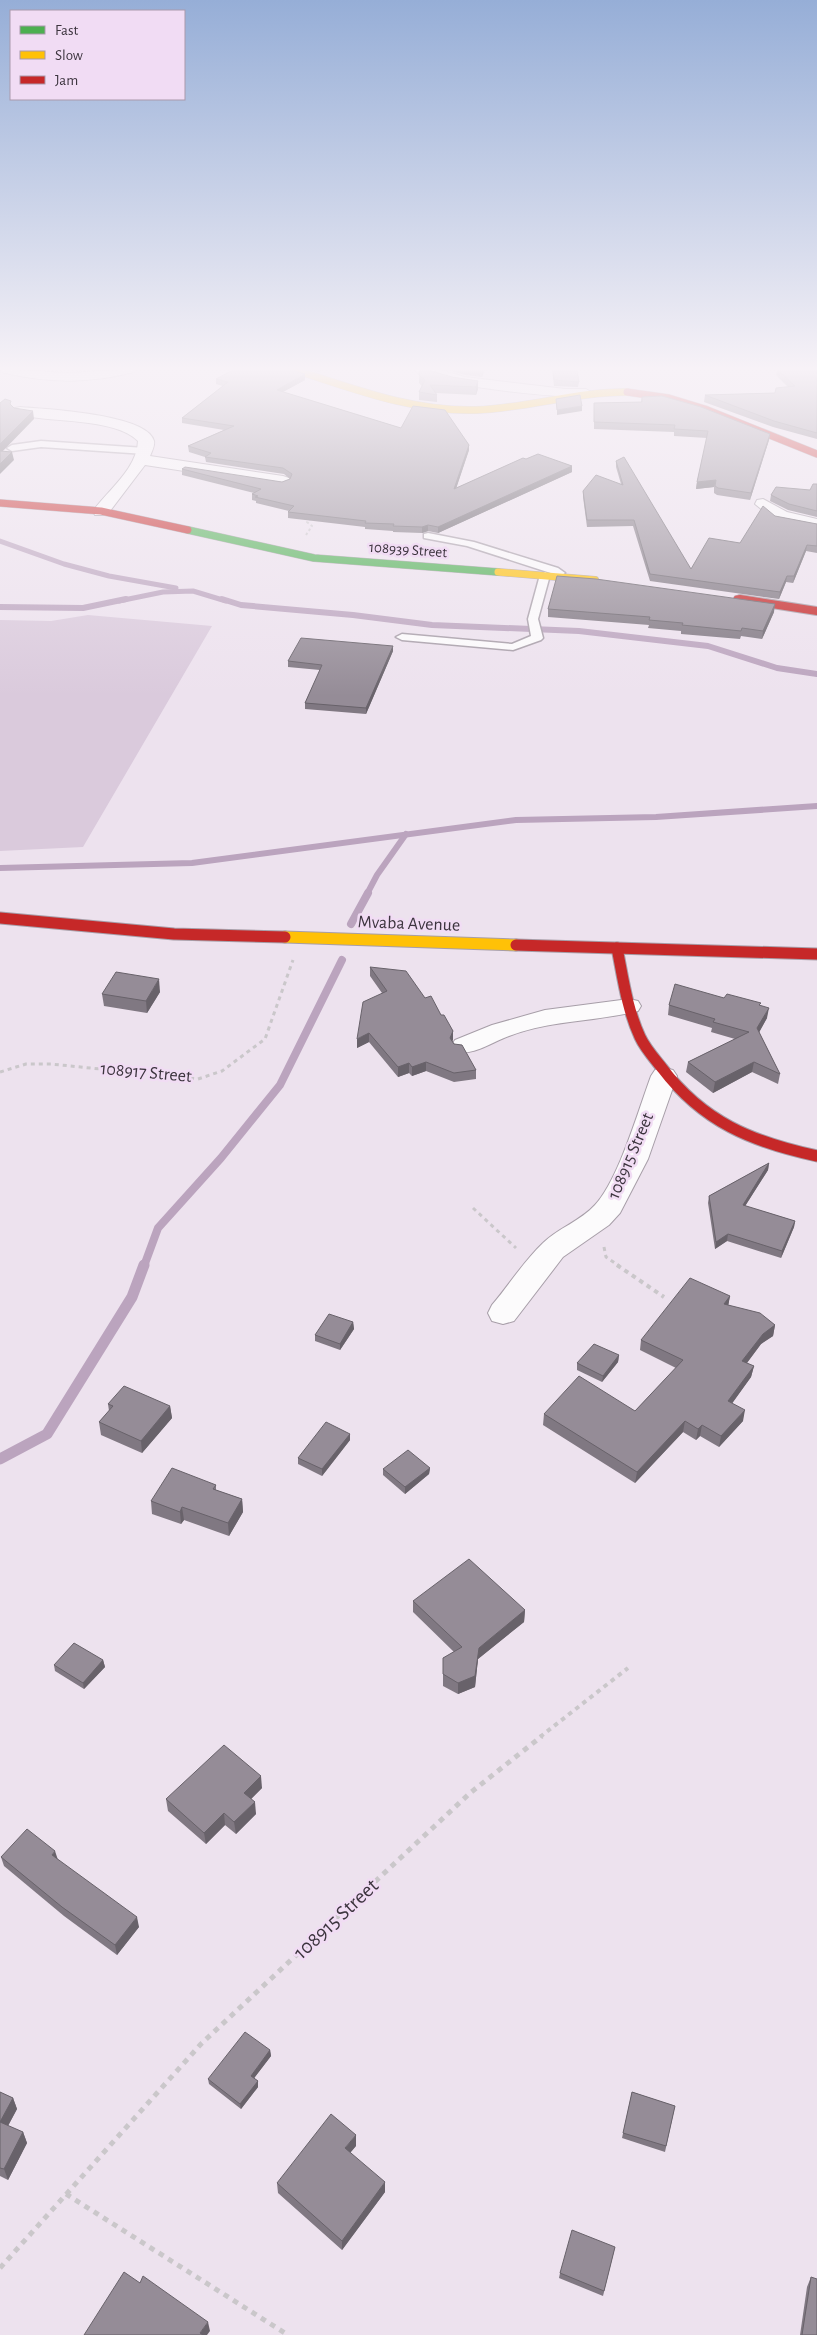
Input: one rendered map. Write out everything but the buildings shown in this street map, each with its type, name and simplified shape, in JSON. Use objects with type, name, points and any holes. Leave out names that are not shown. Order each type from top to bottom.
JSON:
[{"type":"street","points":[[101,511],[125,478]]},
{"type":"street","points":[[267,478],[283,481]]},
{"type":"street","name":"108939 Street","points":[[0,503],[101,511],[294,554],[336,561],[545,575],[605,581]]},
{"type":"street","points":[[763,504],[781,516],[817,524]]},
{"type":"street","points":[[726,598],[817,611]]},
{"type":"street","name":"Mvaba Avenue","points":[[0,918],[164,933],[817,954]]},
{"type":"street","points":[[617,948],[629,1006],[638,1034],[664,1076],[692,1103],[739,1135],[817,1156]]},
{"type":"street","points":[[464,1046],[501,1030],[545,1018],[629,1006]]},
{"type":"street","name":"108915 Street","points":[[504,1313],[552,1251],[575,1232],[598,1220],[609,1208],[626,1176],[664,1076]]},
{"type":"lane","points":[[428,536],[451,538],[472,543],[512,559],[550,569],[569,578]]},
{"type":"lane","points":[[402,637],[513,647],[537,638],[533,619],[545,575]]},
{"type":"path","points":[[294,554],[312,526],[307,522],[313,515]]},
{"type":"path","name":"108917 Street","points":[[0,1072],[26,1064],[51,1064],[198,1079],[222,1071],[265,1039],[300,938]]},
{"type":"path","points":[[473,1208],[539,1268]]},
{"type":"path","points":[[609,1208],[602,1239],[606,1257],[664,1297]]},
{"type":"path","name":"108915 Street","points":[[0,2268],[208,2038],[470,1793],[628,1668]]},
{"type":"path","points":[[66,2194],[288,2335]]},
{"type":"shaded area","points":[[88,615],[212,626],[83,847],[0,851],[0,620],[51,621]]},
{"type":"waterway","points":[[0,541],[64,564],[109,576],[176,588]]},
{"type":"waterway","points":[[119,601],[163,592],[193,591],[226,601]]},
{"type":"waterway","points":[[0,607],[83,608],[126,599]]},
{"type":"waterway","points":[[222,599],[241,605],[353,615],[432,625],[579,631],[708,646],[777,668],[817,674]]},
{"type":"waterway","points":[[406,835],[516,820],[656,817],[817,806]]},
{"type":"waterway","points":[[0,868],[192,863],[406,835]]},
{"type":"waterway","points":[[367,894],[377,875],[406,835]]},
{"type":"waterway","points":[[351,924],[368,893]]},
{"type":"waterway","points":[[144,1266],[158,1228],[221,1158],[280,1085],[342,960]]},
{"type":"waterway","points":[[0,1459],[47,1434],[132,1297],[144,1265]]},
{"type":"traffic: fast","points":[[188,530],[314,558],[498,572]]},
{"type":"traffic: slow","points":[[498,572],[595,580]]},
{"type":"traffic: slow","points":[[285,937],[516,945]]},
{"type":"traffic: jam","points":[[0,503],[101,511],[188,530]]},
{"type":"traffic: jam","points":[[737,599],[817,611]]},
{"type":"traffic: jam","points":[[0,918],[174,934],[285,937]]},
{"type":"traffic: jam","points":[[516,945],[817,954]]},
{"type":"traffic: jam","points":[[617,948],[632,1016],[642,1040],[673,1082],[689,1099],[707,1114],[747,1136],[792,1151],[817,1156]]}]
